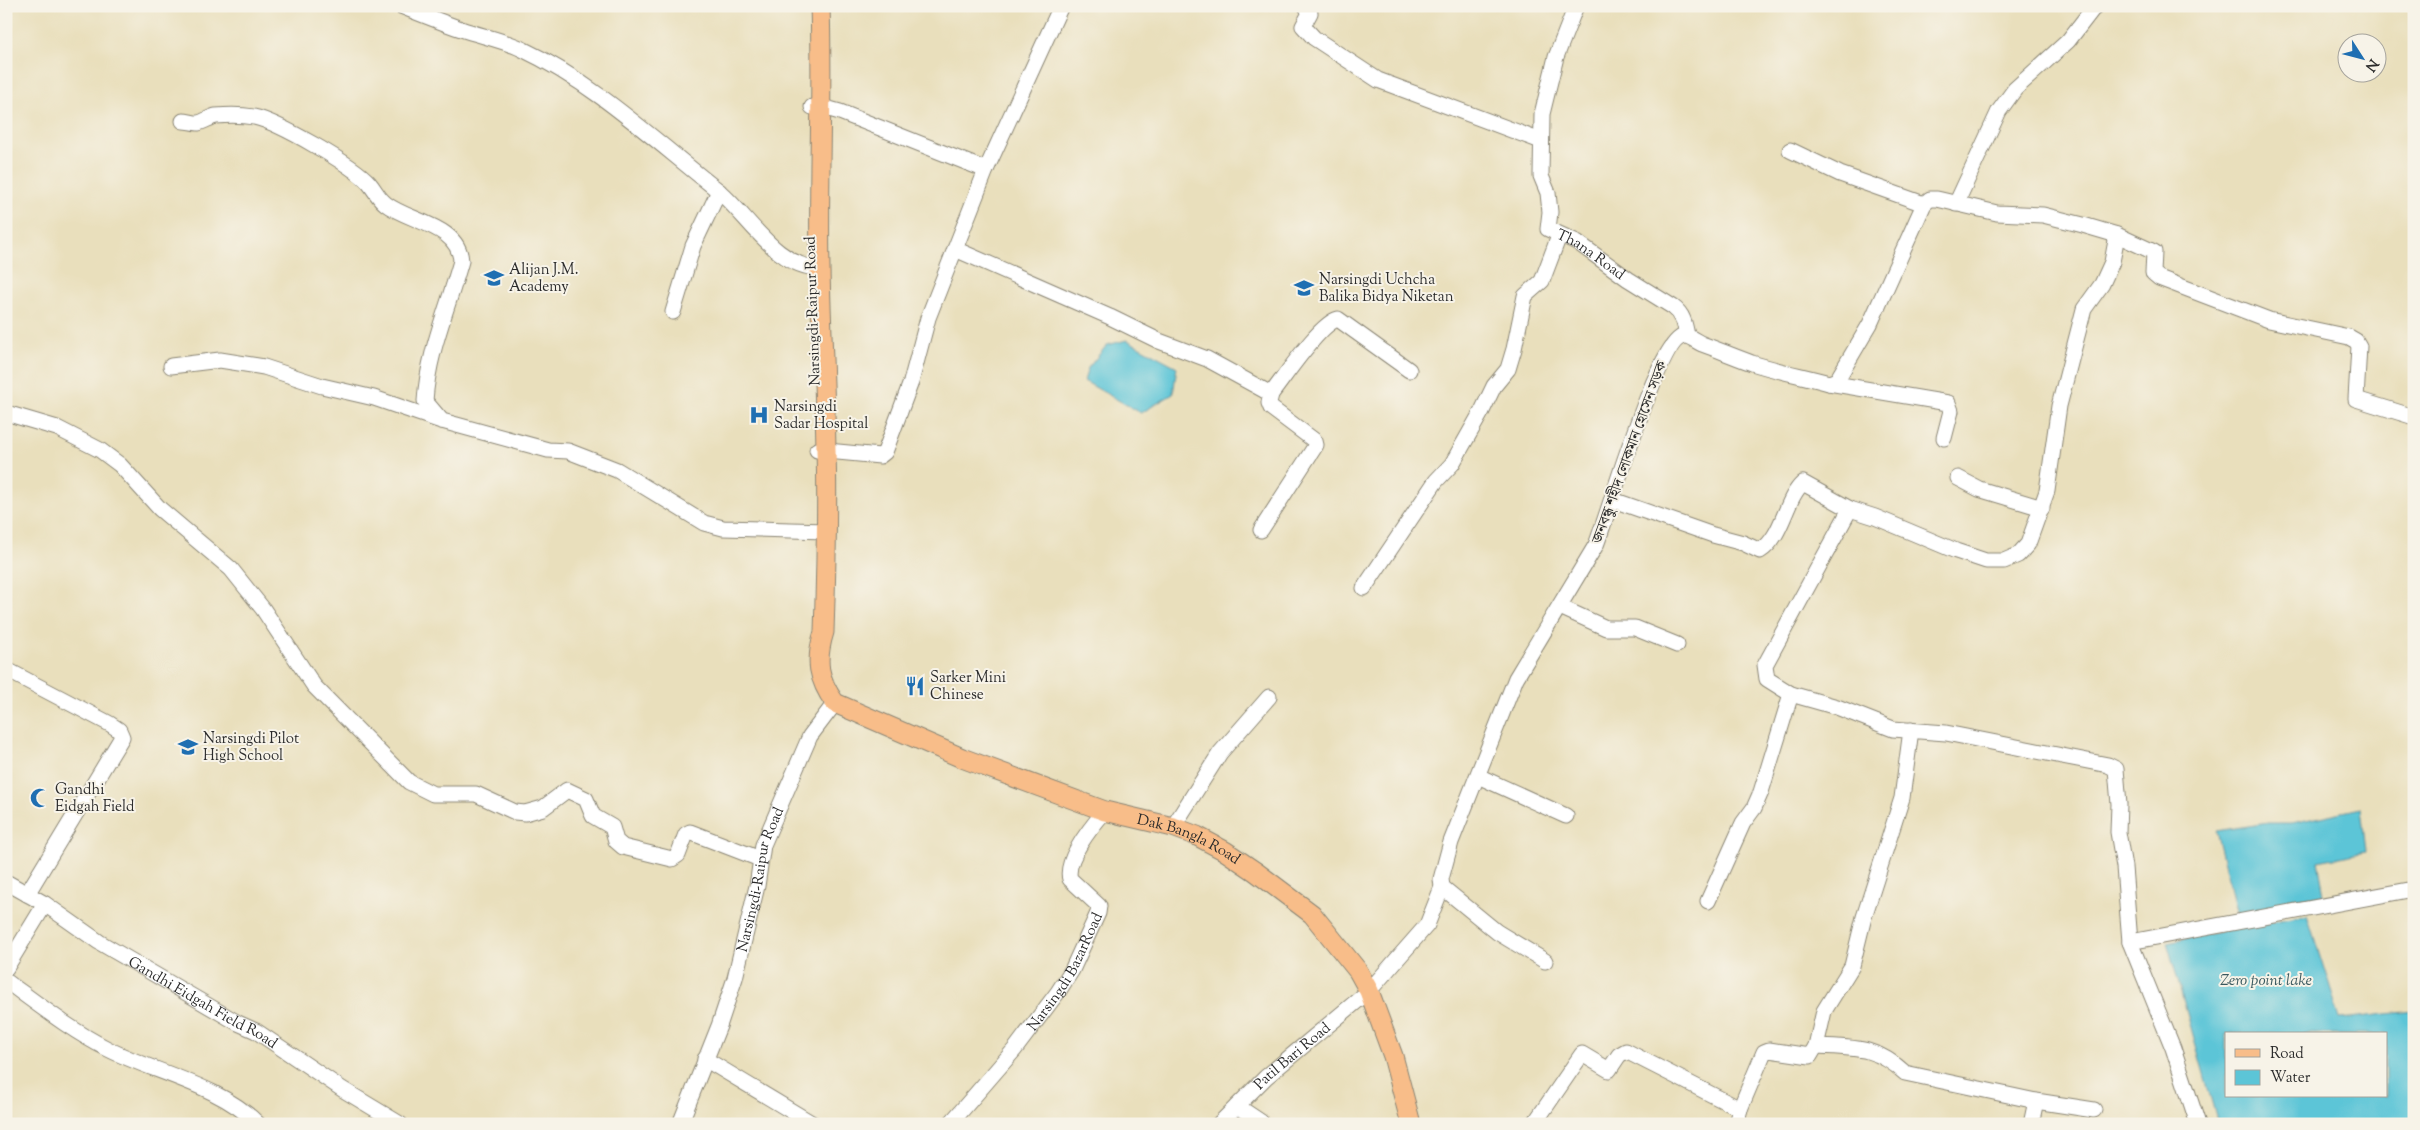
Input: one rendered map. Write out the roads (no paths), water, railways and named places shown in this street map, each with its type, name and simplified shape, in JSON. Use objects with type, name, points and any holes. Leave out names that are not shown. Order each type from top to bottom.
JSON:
[{"type":"main road","name":"Narsingdi-Raipur Road","points":[[810,6],[817,107],[819,186],[815,268],[822,450],[821,531],[824,632],[820,645],[819,668],[823,686],[835,703]]},
{"type":"main road","name":"Narsingdi-Raipur Road","points":[[817,107],[820,6]]},
{"type":"main road","name":"Dak Bangla Road","points":[[835,703],[962,758],[1105,811],[1173,827],[1197,836],[1225,851],[1312,914],[1358,971],[1369,991],[1393,1056],[1411,1124]]},
{"type":"street","points":[[401,6],[520,48],[561,69],[599,94],[719,191],[744,219],[796,264],[815,268]]},
{"type":"street","points":[[822,450],[880,456],[885,452],[911,382],[928,318],[986,170],[1061,6]]},
{"type":"street","points":[[1306,6],[1310,13],[1303,26],[1314,38],[1378,80],[1542,141]]},
{"type":"street","name":"Thana Road","points":[[1576,6],[1556,57],[1542,114],[1541,176],[1548,193],[1550,206],[1548,229],[1559,236],[1577,242],[1628,279],[1674,306],[1679,311],[1685,324],[1687,336]]},
{"type":"street","points":[[1956,204],[1999,112],[2015,89],[2068,41],[2095,6]]},
{"type":"street","points":[[817,107],[840,112],[986,170]]},
{"type":"street","points":[[183,121],[199,123],[215,116],[253,117],[273,123],[355,171],[370,183],[378,197],[387,205],[445,234],[457,245],[461,261],[429,363],[426,388],[425,402],[442,421]]},
{"type":"street","points":[[1790,150],[1840,174],[1924,204]]},
{"type":"street","points":[[673,312],[693,246],[719,191]]},
{"type":"street","points":[[1829,383],[1842,374],[1861,342],[1924,204],[1930,199],[1997,213],[2043,215],[2117,235],[2154,252],[2154,273],[2159,278],[2269,320],[2330,332],[2356,341],[2359,346],[2356,399],[2414,417]]},
{"type":"street","points":[[1613,500],[1713,535],[1742,542],[1760,551],[1773,538],[1802,483],[1850,509],[1986,561],[2004,561],[2018,555],[2028,544],[2042,508],[2051,468],[2059,406],[2084,309],[2102,284],[2112,262],[2117,235]]},
{"type":"street","points":[[1364,588],[1436,481],[1452,464],[1494,386],[1508,370],[1525,296],[1532,287],[1538,286],[1542,281],[1559,236]]},
{"type":"street","points":[[955,249],[1110,317],[1159,342],[1207,359],[1271,394]]},
{"type":"street","points":[[1261,530],[1316,445],[1315,441],[1271,408],[1269,403],[1271,394],[1317,334],[1333,320],[1338,320],[1409,370]]},
{"type":"street","points":[[1687,336],[1752,363],[1829,383],[1948,403],[1951,411],[1944,438]]},
{"type":"street","name":"জনবন্ধু শহীদ লোকমান হোসেন সড়ক","points":[[1369,991],[1421,934],[1432,915],[1442,887],[1441,879],[1447,852],[1516,678],[1596,545],[1645,403],[1666,352],[1680,337],[1687,336]]},
{"type":"street","points":[[171,366],[220,360],[264,367],[322,386],[374,398],[442,421],[548,450],[568,451],[617,470],[704,522],[724,528],[821,531]]},
{"type":"street","points":[[6,413],[57,428],[100,450],[120,464],[160,508],[231,569],[263,609],[314,686],[409,782],[424,790],[443,795],[476,794],[515,812],[525,813],[543,808],[567,790],[586,799],[593,816],[612,826],[616,841],[623,847],[672,859],[678,855],[686,834],[690,832],[760,859]]},
{"type":"street","points":[[1958,478],[1979,489],[2042,508]]},
{"type":"street","points":[[1850,509],[1765,665],[1767,679],[1791,694],[1837,707],[1893,729],[1946,733],[2108,765],[2116,769],[2119,804],[2118,832],[2124,867],[2130,942],[2173,1048],[2198,1124]]},
{"type":"street","points":[[1560,607],[1606,628],[1635,628],[1677,645]]},
{"type":"street","points":[[7,670],[110,724],[119,730],[122,737],[27,894]]},
{"type":"street","points":[[1708,901],[1742,823],[1754,808],[1761,792],[1791,694]]},
{"type":"street","points":[[1173,827],[1220,754],[1268,697]]},
{"type":"street","name":"Narsingdi-Raipur Road","points":[[680,1124],[735,978],[757,886],[760,859],[768,832],[810,736],[835,703]]},
{"type":"street","points":[[1736,1124],[1740,1109],[1764,1052],[1769,1050],[1810,1056],[1816,1046],[1824,1011],[1852,966],[1864,917],[1902,798],[1911,730]]},
{"type":"street","points":[[1478,776],[1566,816]]},
{"type":"street","name":"Narsingdi BazarRoad","points":[[950,1124],[1015,1049],[1072,970],[1098,913],[1099,906],[1070,879],[1069,865],[1092,826],[1105,811]]},
{"type":"street","name":"Gandhi Eidgah Field Road","points":[[6,882],[45,904],[99,942],[256,1032],[342,1089],[400,1124]]},
{"type":"street","points":[[1442,887],[1497,932],[1545,961]]},
{"type":"street","points":[[2130,942],[2414,889]]},
{"type":"street","points":[[6,968],[45,904]]},
{"type":"street","points":[[6,981],[108,1049],[203,1089],[236,1106],[258,1124]]},
{"type":"street","name":"Patil Bari Road","points":[[1219,1124],[1266,1077],[1369,991]]},
{"type":"street","points":[[1816,1046],[1869,1050],[1889,1058],[1905,1073],[2036,1101],[2094,1110]]},
{"type":"street","points":[[1534,1124],[1582,1054],[1610,1070],[1619,1055],[1626,1052],[1740,1109]]},
{"type":"street","points":[[705,1060],[813,1124]]},
{"type":"street","points":[[2031,1124],[2036,1101]]},
{"type":"street","points":[[1237,1106],[1261,1122]]},
{"type":"water","points":[[1127,340],[1177,367],[1173,394],[1141,413],[1084,381],[1088,368],[1107,345]]},
{"type":"water","points":[[2361,808],[2366,852],[2318,861],[2325,900],[2237,915],[2216,831],[2268,823],[2292,823]]},
{"type":"water","name":"Zero point lake","points":[[2307,915],[2340,1019],[2414,1011],[2414,1124],[2218,1124],[2167,942]]},
{"type":"place","name":"Alijan J.M. Academy","points":[[494,278]]},
{"type":"place","name":"Narsingdi Uchcha Balika Bidya Niketan","points":[[1304,288]]},
{"type":"place","name":"Narsingdi Sadar Hospital","points":[[759,415]]},
{"type":"place","name":"Sarker Mini Chinese","points":[[915,686]]},
{"type":"place","name":"Narsingdi Pilot High School","points":[[188,747]]},
{"type":"place","name":"Gandhi Eidgah Field","points":[[40,798]]}]
